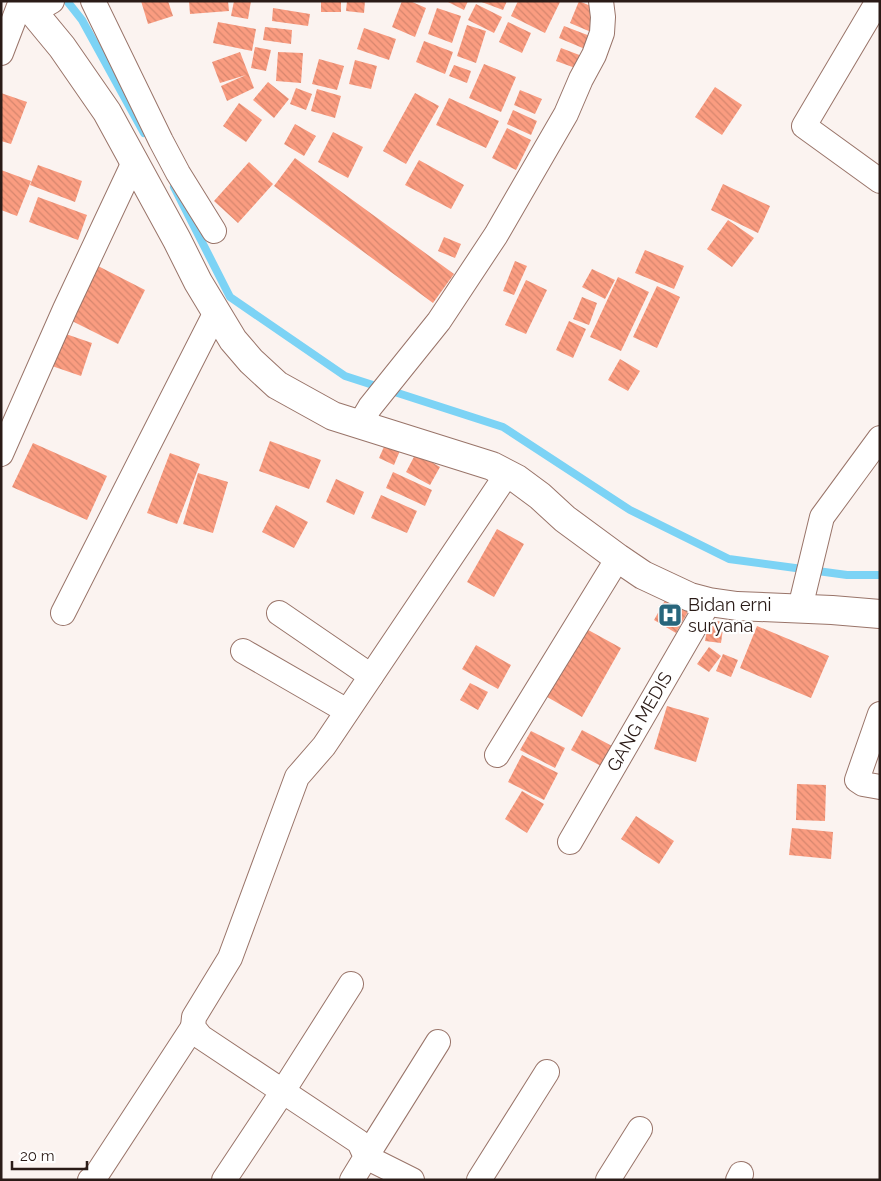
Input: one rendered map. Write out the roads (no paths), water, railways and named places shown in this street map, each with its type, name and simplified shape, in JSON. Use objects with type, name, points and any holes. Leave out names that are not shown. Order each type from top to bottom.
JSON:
[{"type":"street","points":[[93,1],[161,142],[214,230]]},
{"type":"street","points":[[365,415],[439,320],[496,235],[566,114],[594,55],[602,33],[601,1]]},
{"type":"street","points":[[878,1],[804,126],[880,181]]},
{"type":"street","points":[[1,53],[36,3],[135,160],[198,282],[233,340],[251,361],[277,385],[333,416],[365,415],[492,466],[540,496],[565,519],[643,575],[690,598],[737,606],[800,608],[880,614]]},
{"type":"street","points":[[1,454],[65,309],[135,160]]},
{"type":"street","points":[[63,613],[216,312]]},
{"type":"street","points":[[800,608],[822,518],[880,438]]},
{"type":"street","points":[[92,1179],[193,1027],[194,1017],[230,958],[297,777],[324,746],[507,474]]},
{"type":"street","points":[[496,755],[618,558]]},
{"type":"street","name":"GANG MEDIS","points":[[570,842],[708,602]]},
{"type":"street","points":[[279,613],[371,676]]},
{"type":"street","points":[[243,651],[346,711]]},
{"type":"street","points":[[880,714],[858,780],[862,784],[880,787]]},
{"type":"street","points":[[224,1180],[283,1091],[350,984]]},
{"type":"street","points":[[193,1027],[201,1037],[359,1142],[366,1157],[412,1180]]},
{"type":"street","points":[[352,1180],[438,1042]]},
{"type":"street","points":[[479,1180],[547,1072]]},
{"type":"street","points":[[608,1180],[640,1129]]},
{"type":"waterway","points":[[67,1],[82,20],[144,133]]},
{"type":"waterway","points":[[174,187],[230,297],[345,376],[503,427],[630,510],[729,559],[847,575],[880,575]]},
{"type":"place","name":"Bidan erni suryana","points":[[670,615]]}]
